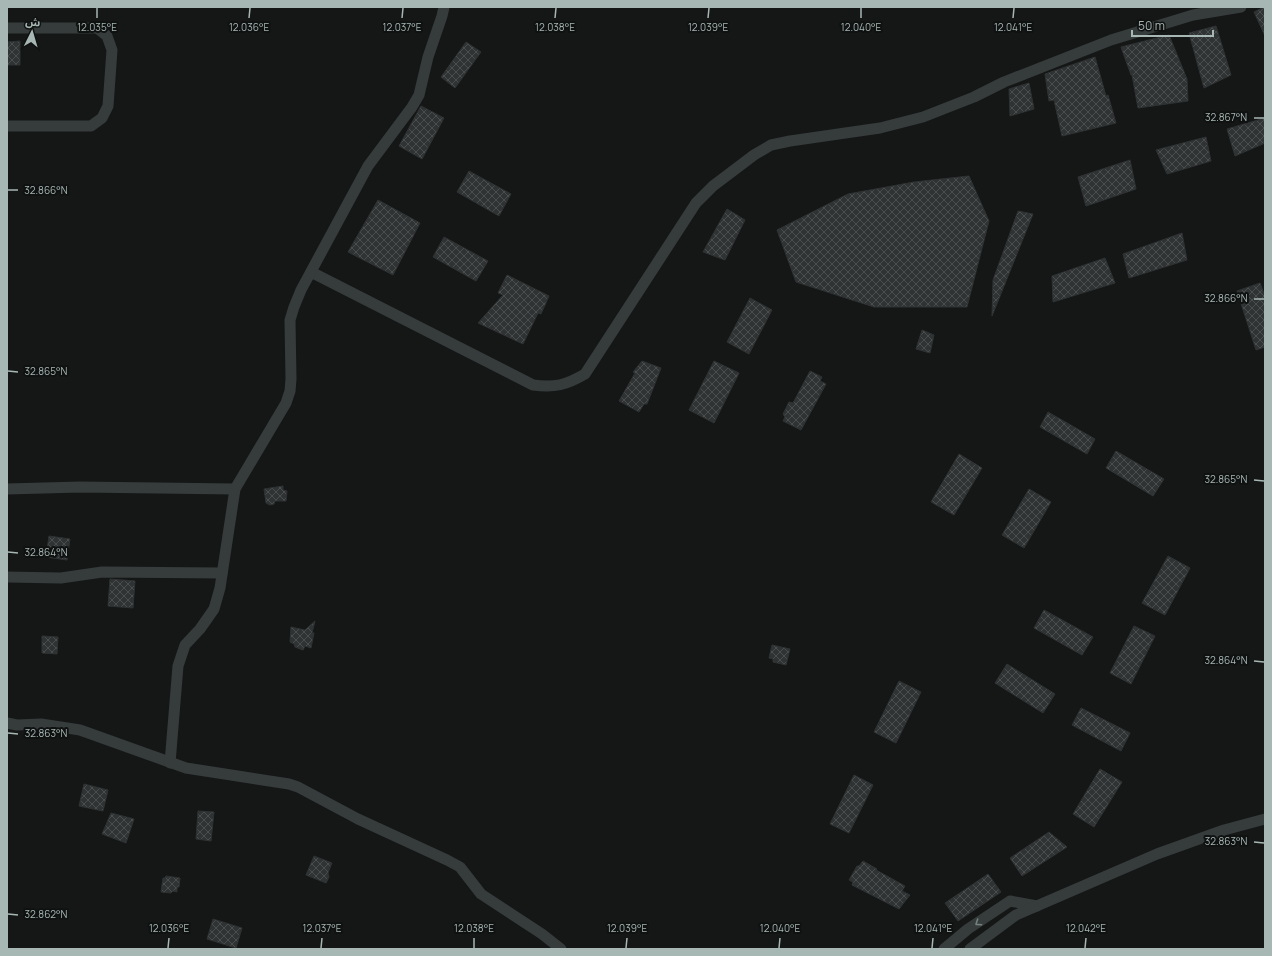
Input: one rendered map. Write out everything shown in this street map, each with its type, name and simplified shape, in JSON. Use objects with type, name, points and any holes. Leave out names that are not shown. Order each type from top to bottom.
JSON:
[{"type":"street","points":[[170,762],[178,666],[186,645],[200,629],[214,608],[222,573],[235,489],[286,404],[290,391],[291,379],[290,320],[298,296],[368,166],[412,107],[419,95],[428,57],[444,7]]},
{"type":"street","points":[[311,272],[533,385],[549,387],[570,383],[585,374],[696,203],[719,181],[754,155],[771,145],[880,128],[923,117],[974,97],[1004,82],[1111,40],[1193,15],[1241,7]]},
{"type":"street","points":[[7,28],[97,28],[107,36],[112,50],[108,106],[102,118],[91,126],[7,126]]},
{"type":"street","points":[[7,489],[80,486],[235,489]]},
{"type":"street","points":[[7,577],[61,578],[102,572],[222,573]]},
{"type":"street","points":[[7,723],[16,725],[41,724],[80,730],[186,768],[289,784],[298,787],[358,819],[460,867],[481,894],[542,934],[561,949]]},
{"type":"street","points":[[970,949],[1016,915],[1157,854],[1224,830],[1265,819]]},
{"type":"street","points":[[944,949],[968,929],[1010,901],[1038,906]]},
{"type":"building","points":[[1265,7],[1265,36],[1254,12]]},
{"type":"building","points":[[1216,26],[1231,75],[1204,88],[1189,33]]},
{"type":"building","points":[[1169,35],[1187,79],[1188,101],[1138,108],[1132,75],[1121,47]]},
{"type":"building","points":[[20,41],[20,65],[7,65],[7,42]]},
{"type":"building","points":[[466,42],[481,52],[455,88],[441,77]]},
{"type":"building","points":[[1095,57],[1106,96],[1108,95],[1116,123],[1062,136],[1054,100],[1049,101],[1045,74]]},
{"type":"building","points":[[1029,83],[1034,109],[1010,116],[1009,89]]},
{"type":"building","points":[[421,106],[444,118],[422,159],[399,146]]},
{"type":"building","points":[[1265,118],[1265,143],[1235,156],[1227,129]]},
{"type":"building","points":[[1206,137],[1211,161],[1167,174],[1156,150]]},
{"type":"building","points":[[1130,160],[1136,189],[1086,206],[1078,177]]},
{"type":"building","points":[[469,171],[511,194],[499,216],[457,192]]},
{"type":"building","points":[[969,176],[989,221],[967,307],[874,307],[796,282],[777,230],[848,194],[914,182]]},
{"type":"building","points":[[378,200],[420,223],[393,275],[348,252]]},
{"type":"building","points":[[727,209],[745,220],[725,260],[703,252]]},
{"type":"building","points":[[1018,211],[1033,214],[992,316],[993,280]]},
{"type":"building","points":[[1182,233],[1187,260],[1129,278],[1123,254]]},
{"type":"building","points":[[444,237],[488,261],[476,281],[433,257]]},
{"type":"building","points":[[1105,258],[1115,283],[1053,302],[1052,276]]},
{"type":"building","points":[[507,275],[549,296],[541,314],[538,313],[523,344],[478,323],[503,295],[498,293]]},
{"type":"building","points":[[1260,283],[1265,296],[1265,347],[1256,350],[1237,291]]},
{"type":"building","points":[[750,298],[772,310],[749,354],[727,342]]},
{"type":"building","points":[[922,330],[934,335],[930,353],[916,349]]},
{"type":"building","points":[[642,361],[661,368],[647,404],[644,404],[639,412],[619,401],[635,373],[633,372]]},
{"type":"building","points":[[714,361],[739,373],[714,423],[689,410]]},
{"type":"building","points":[[810,371],[822,377],[820,381],[826,384],[801,430],[783,421],[785,417],[783,414],[789,402],[793,403]]},
{"type":"building","points":[[1048,412],[1095,439],[1087,454],[1040,427]]},
{"type":"building","points":[[1116,451],[1164,479],[1153,496],[1106,468]]},
{"type":"building","points":[[959,454],[982,468],[954,515],[931,502]]},
{"type":"building","points":[[283,486],[283,490],[287,491],[286,501],[275,501],[274,504],[270,505],[266,503],[264,489]]},
{"type":"building","points":[[1029,489],[1051,502],[1024,548],[1002,535]]},
{"type":"building","points":[[49,536],[70,539],[67,560],[46,557]]},
{"type":"building","points":[[1168,556],[1190,568],[1165,615],[1142,603]]},
{"type":"building","points":[[110,579],[135,581],[133,608],[108,606]]},
{"type":"building","points":[[1044,610],[1093,637],[1082,655],[1034,628]]},
{"type":"building","points":[[315,621],[312,633],[314,633],[311,648],[305,646],[303,650],[295,647],[294,644],[290,642],[291,627],[305,630]]},
{"type":"building","points":[[1134,626],[1155,636],[1131,684],[1110,673]]},
{"type":"building","points":[[42,636],[58,637],[57,654],[42,653]]},
{"type":"building","points":[[772,645],[790,649],[786,665],[773,662],[773,659],[769,658]]},
{"type":"building","points":[[1007,664],[1055,694],[1043,713],[995,683]]},
{"type":"building","points":[[899,681],[921,692],[896,743],[874,732]]},
{"type":"building","points":[[1081,708],[1130,733],[1121,751],[1072,725]]},
{"type":"building","points":[[1100,769],[1122,782],[1094,827],[1073,814]]},
{"type":"building","points":[[854,775],[873,785],[849,833],[830,824]]},
{"type":"building","points":[[84,784],[108,790],[103,811],[79,806]]},
{"type":"building","points":[[198,811],[214,812],[211,841],[196,839]]},
{"type":"building","points":[[111,813],[134,819],[126,843],[102,834]]},
{"type":"building","points":[[1049,832],[1067,847],[1022,876],[1010,858]]},
{"type":"building","points":[[314,856],[332,863],[326,883],[306,875]]},
{"type":"building","points":[[863,861],[905,886],[902,891],[910,895],[899,909],[852,885],[853,882],[849,880],[857,866],[859,866]]},
{"type":"building","points":[[988,874],[1001,892],[958,921],[945,903]]},
{"type":"building","points":[[166,876],[180,878],[177,892],[161,892],[163,878]]},
{"type":"building","points":[[213,919],[242,928],[236,948],[207,939]]}]
